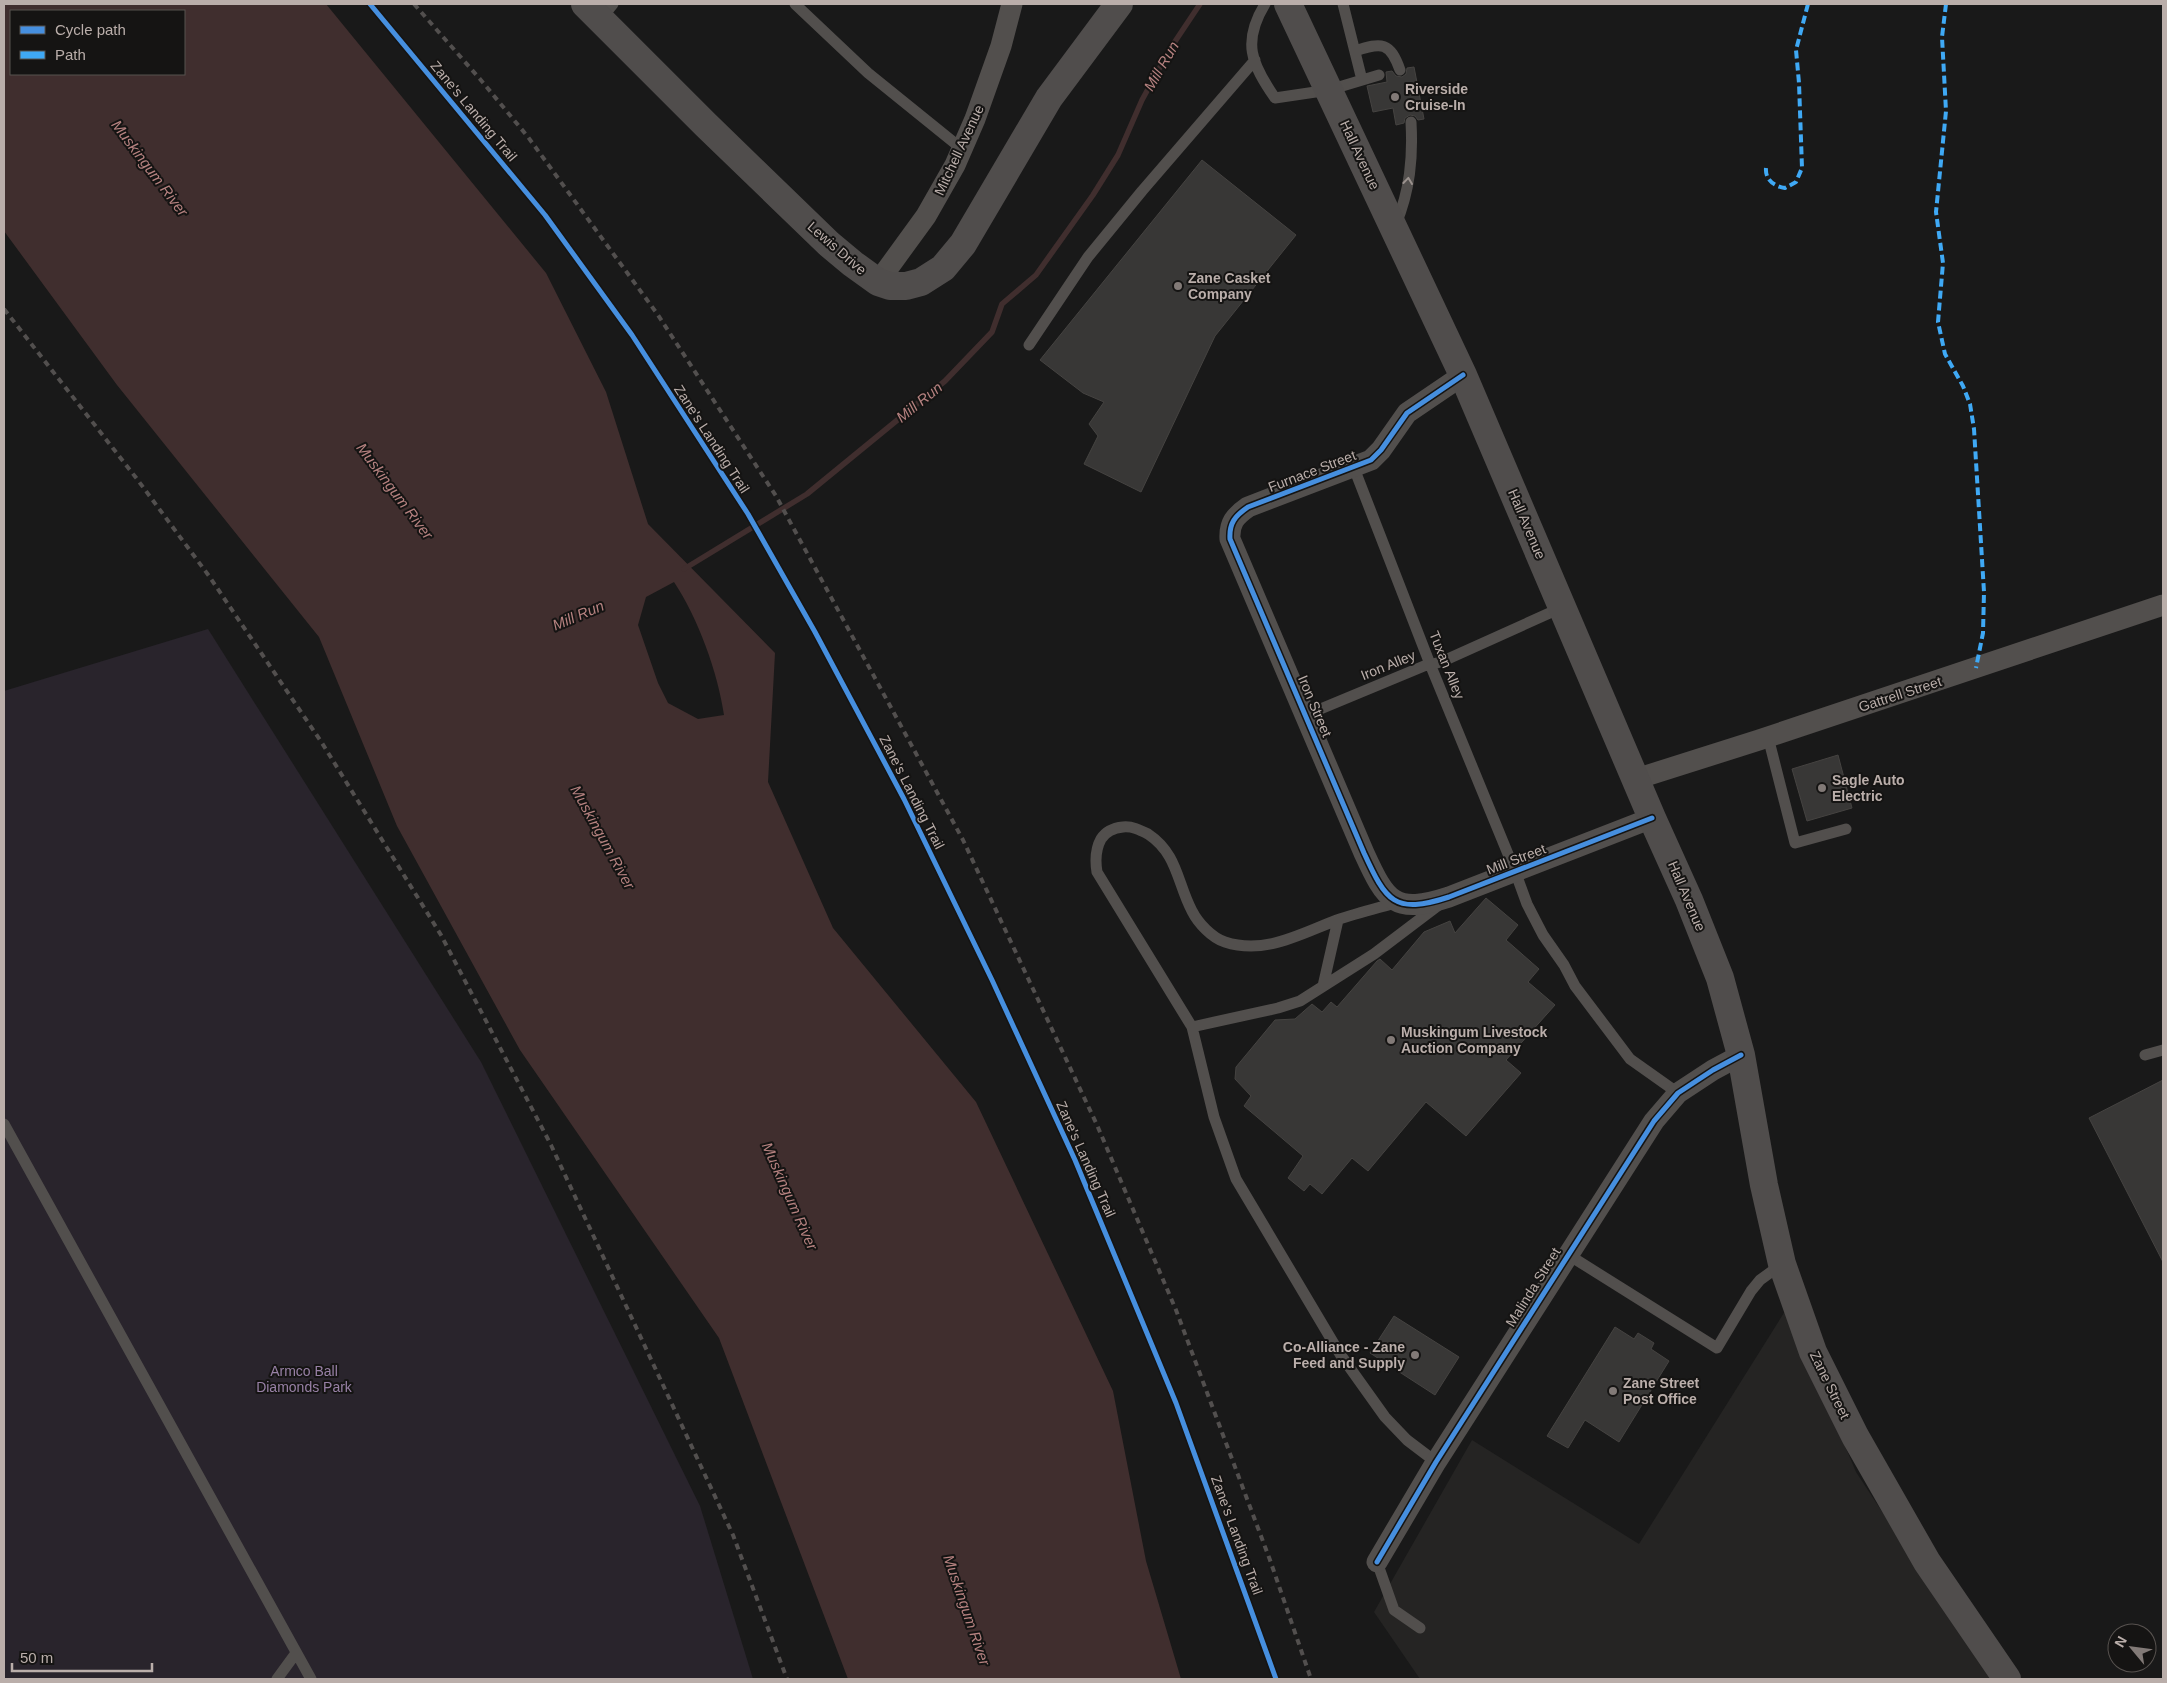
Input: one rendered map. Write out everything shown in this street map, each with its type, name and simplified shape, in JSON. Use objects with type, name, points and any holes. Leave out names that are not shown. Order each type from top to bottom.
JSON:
[{"type":"main road","name":"Lewis Drive","points":[[599,9],[712,132],[829,244],[852,264],[878,282],[890,286],[906,286],[921,282],[943,268],[963,244],[1049,98],[1119,4]]},
{"type":"main road","name":"Hall Avenue","points":[[1288,4],[1463,376],[1652,818],[1689,900],[1720,978],[1741,1055]]},
{"type":"main road","name":"Zane Street","points":[[1741,1055],[1764,1185],[1782,1264],[1814,1352],[1855,1436],[1927,1562],[2007,1679]]},
{"type":"street","name":"Mitchell Avenue","points":[[878,282],[926,216],[948,179],[975,119],[1002,46],[1012,4]]},
{"type":"street","name":"Furnace Street","points":[[1232,522],[1248,507],[1371,460],[1381,450],[1408,413],[1463,376]]},
{"type":"street","name":"Iron Street","points":[[1232,522],[1230,539],[1364,853],[1379,885],[1393,899]]},
{"type":"street","name":"Gattrell Street","points":[[1636,779],[2163,606]]},
{"type":"street","name":"Mill Street","points":[[1393,899],[1405,905],[1420,905],[1449,897],[1652,818]]},
{"type":"street","name":"Malinda Street","points":[[1377,1562],[1436,1462],[1567,1254],[1654,1121],[1678,1093],[1741,1055]]},
{"type":"lane","points":[[795,4],[868,73],[962,149]]},
{"type":"lane","points":[[1265,4],[1253,29],[1250,46],[1264,81],[1275,98],[1329,90],[1379,75]]},
{"type":"lane","points":[[1343,4],[1362,80]]},
{"type":"lane","points":[[1355,51],[1368,46],[1384,46],[1394,52],[1400,70]]},
{"type":"lane","points":[[1029,345],[1088,257],[1255,60]]},
{"type":"lane","points":[[1394,228],[1406,199],[1409,181],[1412,141],[1411,122]]},
{"type":"lane","name":"Tuxan Alley","points":[[1354,468],[1430,664],[1516,871],[1527,904],[1539,928],[1564,965],[1574,986],[1630,1059],[1678,1093]]},
{"type":"lane","name":"Iron Alley","points":[[1306,715],[1430,664],[1440,662],[1562,607]]},
{"type":"lane","points":[[1768,737],[1795,843],[1846,829]]},
{"type":"lane","points":[[1393,899],[1289,940],[1256,947],[1223,942],[1211,934],[1192,912],[1167,852],[1155,839],[1141,830],[1127,827],[1114,828],[1105,833],[1099,843],[1095,858],[1097,872],[1192,1027],[1214,1117],[1236,1178],[1340,1354],[1385,1418],[1407,1440],[1436,1462]]},
{"type":"lane","points":[[1192,1027],[1278,1008],[1300,1001],[1374,954],[1449,897]]},
{"type":"lane","points":[[1323,986],[1338,920]]},
{"type":"lane","points":[[2145,1055],[2163,1050]]},
{"type":"lane","points":[[4,1124],[311,1679]]},
{"type":"lane","points":[[1567,1254],[1717,1348],[1751,1291],[1760,1280],[1782,1264]]},
{"type":"lane","points":[[1377,1562],[1394,1610],[1420,1628]]},
{"type":"lane","points":[[277,1679],[296,1653]]},
{"type":"shaded area","points":[[1787,1308],[1856,1472],[1992,1679],[1420,1679],[1374,1612],[1472,1440],[1639,1544]]},
{"type":"green space","name":"Armco Ball Diamonds Park","points":[[208,629],[481,1062],[700,1506],[753,1679],[4,1679],[4,691]]},
{"type":"water","name":"Muskingum River","points":[[4,4],[326,4],[546,273],[606,392],[648,524],[775,653],[768,782],[833,928],[976,1102],[1113,1391],[1146,1561],[1181,1679],[848,1679],[719,1338],[520,1050],[397,826],[319,637],[117,385],[4,231]],"holes":[[[674,582],[683,596],[706,646],[717,682],[724,715],[698,719],[668,703],[658,683],[638,625],[646,597]]]},
{"type":"building","name":"Riverside Cruise-In","points":[[1414,67],[1424,119],[1418,120],[1415,116],[1410,115],[1405,118],[1404,123],[1396,125],[1393,108],[1373,112],[1367,86],[1387,82],[1386,72],[1392,71],[1396,76],[1402,77],[1406,74],[1407,68]]},
{"type":"building","name":"Zane Casket Company","points":[[1202,160],[1296,235],[1215,336],[1141,492],[1084,464],[1098,436],[1089,424],[1104,402],[1083,393],[1040,360]]},
{"type":"building","name":"Sagle Auto Electric","points":[[1838,755],[1852,808],[1807,821],[1792,769]]},
{"type":"building","name":"Muskingum Livestock Auction Company","points":[[1486,898],[1518,925],[1506,940],[1539,969],[1528,982],[1555,1005],[1506,1060],[1521,1073],[1466,1136],[1426,1102],[1368,1171],[1352,1158],[1322,1194],[1310,1184],[1304,1191],[1288,1178],[1303,1156],[1244,1106],[1251,1096],[1235,1079],[1236,1067],[1275,1020],[1295,1019],[1312,1004],[1322,1012],[1331,1002],[1337,1007],[1377,961],[1380,959],[1392,970],[1424,932],[1450,921],[1455,933]]},
{"type":"building","points":[[2163,1080],[2163,1262],[2089,1118]]},
{"type":"building","name":"Co-Alliance - Zane Feed and Supply","points":[[1394,1316],[1459,1357],[1435,1395],[1370,1353]]},
{"type":"building","name":"Zane Street Post Office","points":[[1615,1327],[1634,1339],[1638,1333],[1654,1343],[1651,1349],[1669,1361],[1619,1442],[1585,1420],[1568,1448],[1547,1436]]},
{"type":"waterway","name":"Mill Run","points":[[684,569],[807,494],[945,381],[992,332],[1002,304],[1036,275],[1093,195],[1118,155],[1142,100],[1170,49],[1200,4]]},
{"type":"railway","points":[[414,4],[528,137],[658,315],[776,496],[963,840],[1097,1125],[1176,1310],[1270,1560],[1311,1679]]},
{"type":"railway","points":[[4,309],[137,479],[209,576],[322,743],[441,935],[551,1145],[733,1535],[787,1679]]},
{"type":"marked path","points":[[1766,168],[1768,179],[1777,186],[1785,188],[1796,182],[1802,168],[1796,50],[1808,4]]},
{"type":"marked path","points":[[1946,4],[1942,37],[1946,111],[1936,212],[1943,263],[1938,322],[1945,354],[1963,386],[1970,404],[1974,429],[1984,592],[1983,633],[1976,668]]},
{"type":"cycle path","name":"Zane's Landing Trail","points":[[370,4],[545,215],[632,335],[748,514],[815,632],[904,799],[992,980],[1075,1160],[1176,1403],[1276,1679]]},
{"type":"cycle path","points":[[1463,375],[1407,413],[1381,450],[1371,460],[1248,507],[1234,520],[1230,539],[1364,853],[1379,883],[1394,900],[1404,904],[1416,904],[1449,897],[1652,818]]},
{"type":"cycle path","points":[[1377,1562],[1436,1462],[1654,1121],[1678,1093],[1713,1070],[1741,1055]]},
{"type":"place","name":"Riverside Cruise-In","points":[[1395,97]]},
{"type":"place","name":"Zane Casket Company","points":[[1178,286]]},
{"type":"place","name":"Sagle Auto Electric","points":[[1822,788]]},
{"type":"place","name":"Muskingum Livestock Auction Company","points":[[1391,1040]]},
{"type":"place","name":"Co-Alliance - Zane Feed and Supply","points":[[1415,1355]]},
{"type":"place","name":"Zane Street Post Office","points":[[1613,1391]]}]
